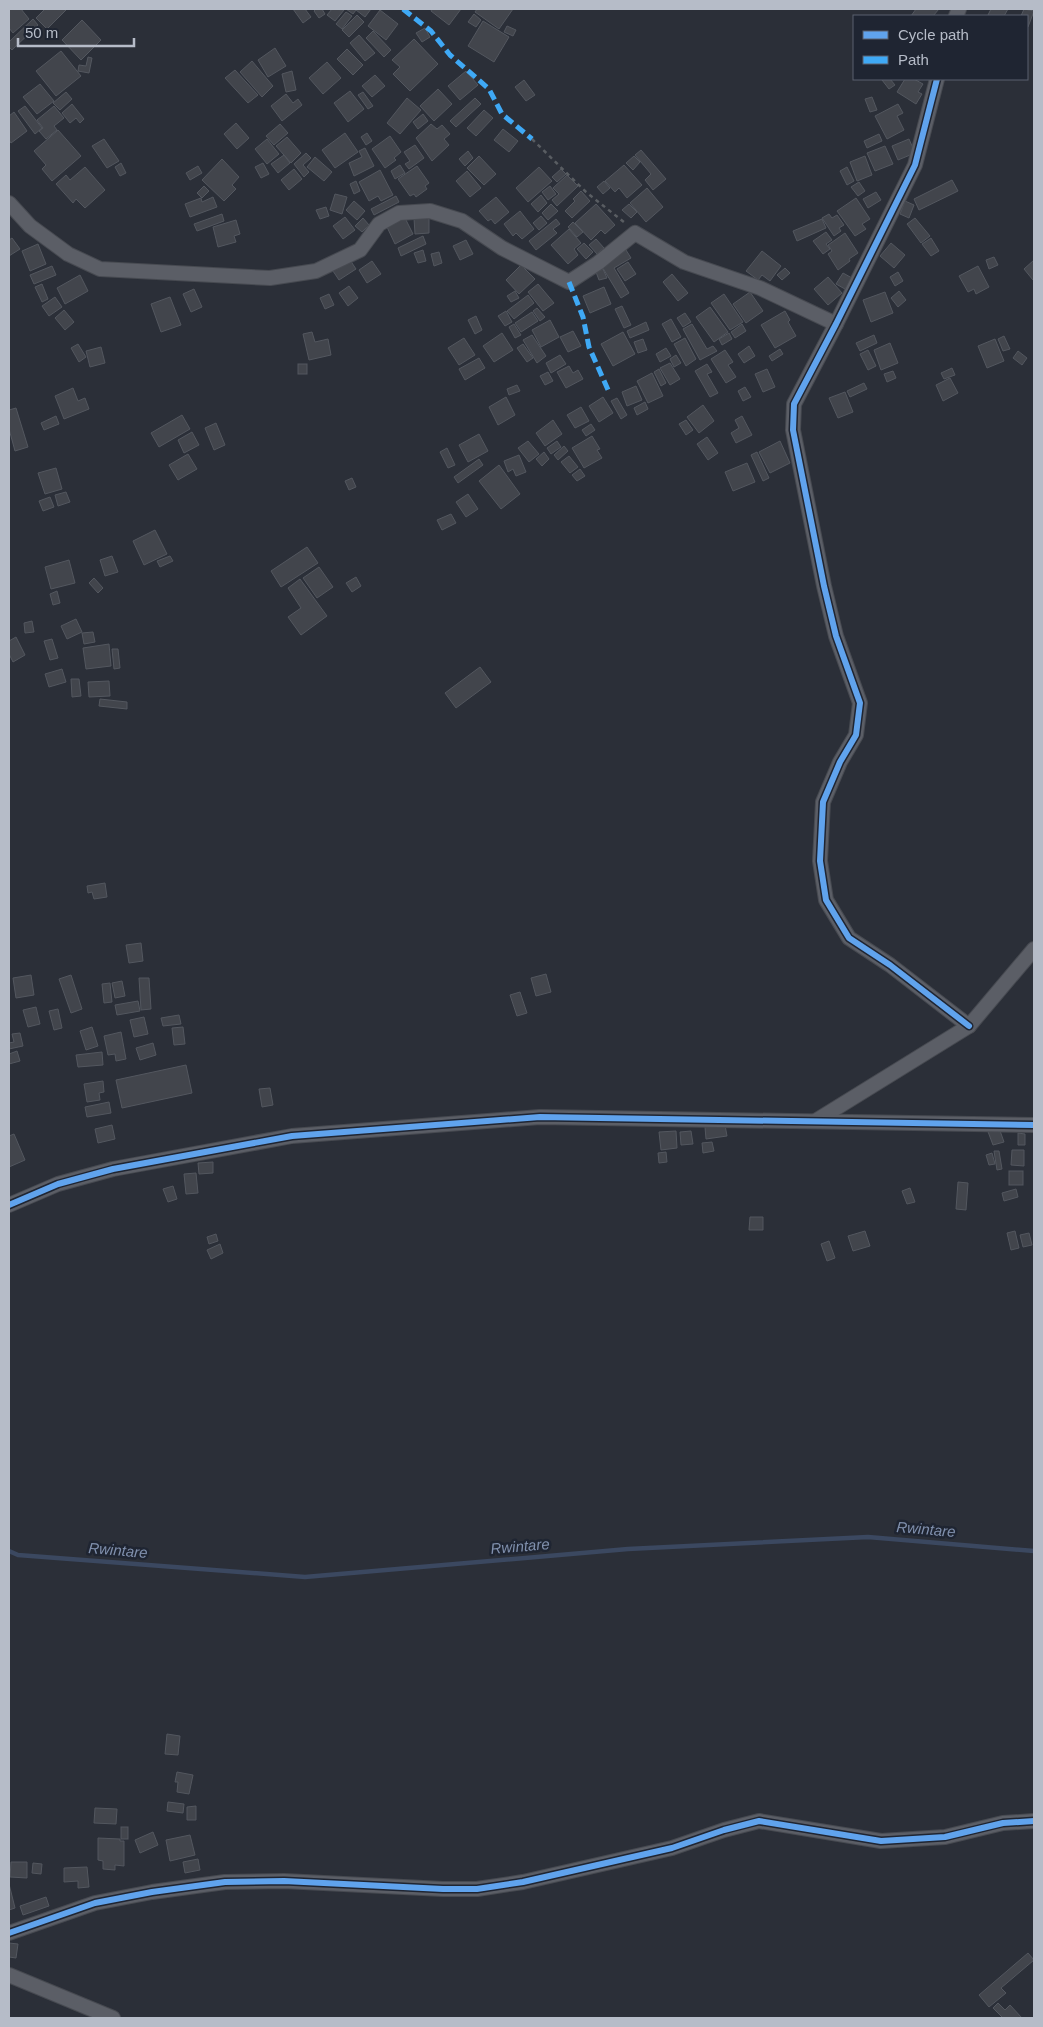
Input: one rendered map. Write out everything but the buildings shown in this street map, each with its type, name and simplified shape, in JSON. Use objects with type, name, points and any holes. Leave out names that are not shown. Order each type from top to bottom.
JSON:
[{"type":"street","points":[[937,80],[915,165],[794,404],[793,430],[824,586],[836,636],[860,703],[856,734],[840,762],[823,802],[820,861],[826,900],[849,938],[890,965],[968,1026]]},
{"type":"street","points":[[9,203],[30,226],[68,254],[100,269],[270,278],[316,271],[341,261],[360,250],[379,224],[399,213],[430,211],[462,221],[502,248],[569,282],[598,263],[635,234],[684,262],[760,288],[836,324]]},
{"type":"street","points":[[816,1120],[968,1026],[1034,949]]},
{"type":"street","points":[[9,1205],[58,1184],[114,1169],[292,1136],[540,1117],[1034,1125]]},
{"type":"street","points":[[9,1933],[95,1903],[152,1892],[225,1882],[284,1881],[443,1889],[478,1889],[514,1884],[672,1848],[724,1830],[759,1821],[881,1841],[945,1837],[1003,1823],[1034,1821]]},
{"type":"street","points":[[9,1975],[113,2018]]},
{"type":"path","points":[[532,139],[586,192],[622,220],[635,234]]},
{"type":"waterway","name":"Rwintare","points":[[9,1551],[18,1555],[305,1577],[628,1549],[868,1537],[1034,1551]]},
{"type":"marked path","points":[[403,9],[431,31],[450,55],[489,89],[502,114],[532,139]]},
{"type":"marked path","points":[[569,282],[583,317],[589,347],[609,392]]},
{"type":"cycle path","points":[[937,80],[915,165],[794,404],[793,430],[824,586],[836,636],[860,703],[856,735],[840,762],[823,802],[820,861],[826,900],[849,938],[890,965],[969,1026]]},
{"type":"cycle path","points":[[9,1205],[58,1184],[113,1169],[292,1136],[540,1117],[1034,1125]]},
{"type":"cycle path","points":[[9,1933],[95,1903],[152,1892],[225,1882],[284,1881],[477,1889],[523,1882],[672,1848],[724,1830],[759,1821],[881,1841],[945,1837],[1003,1823],[1034,1821]]}]
